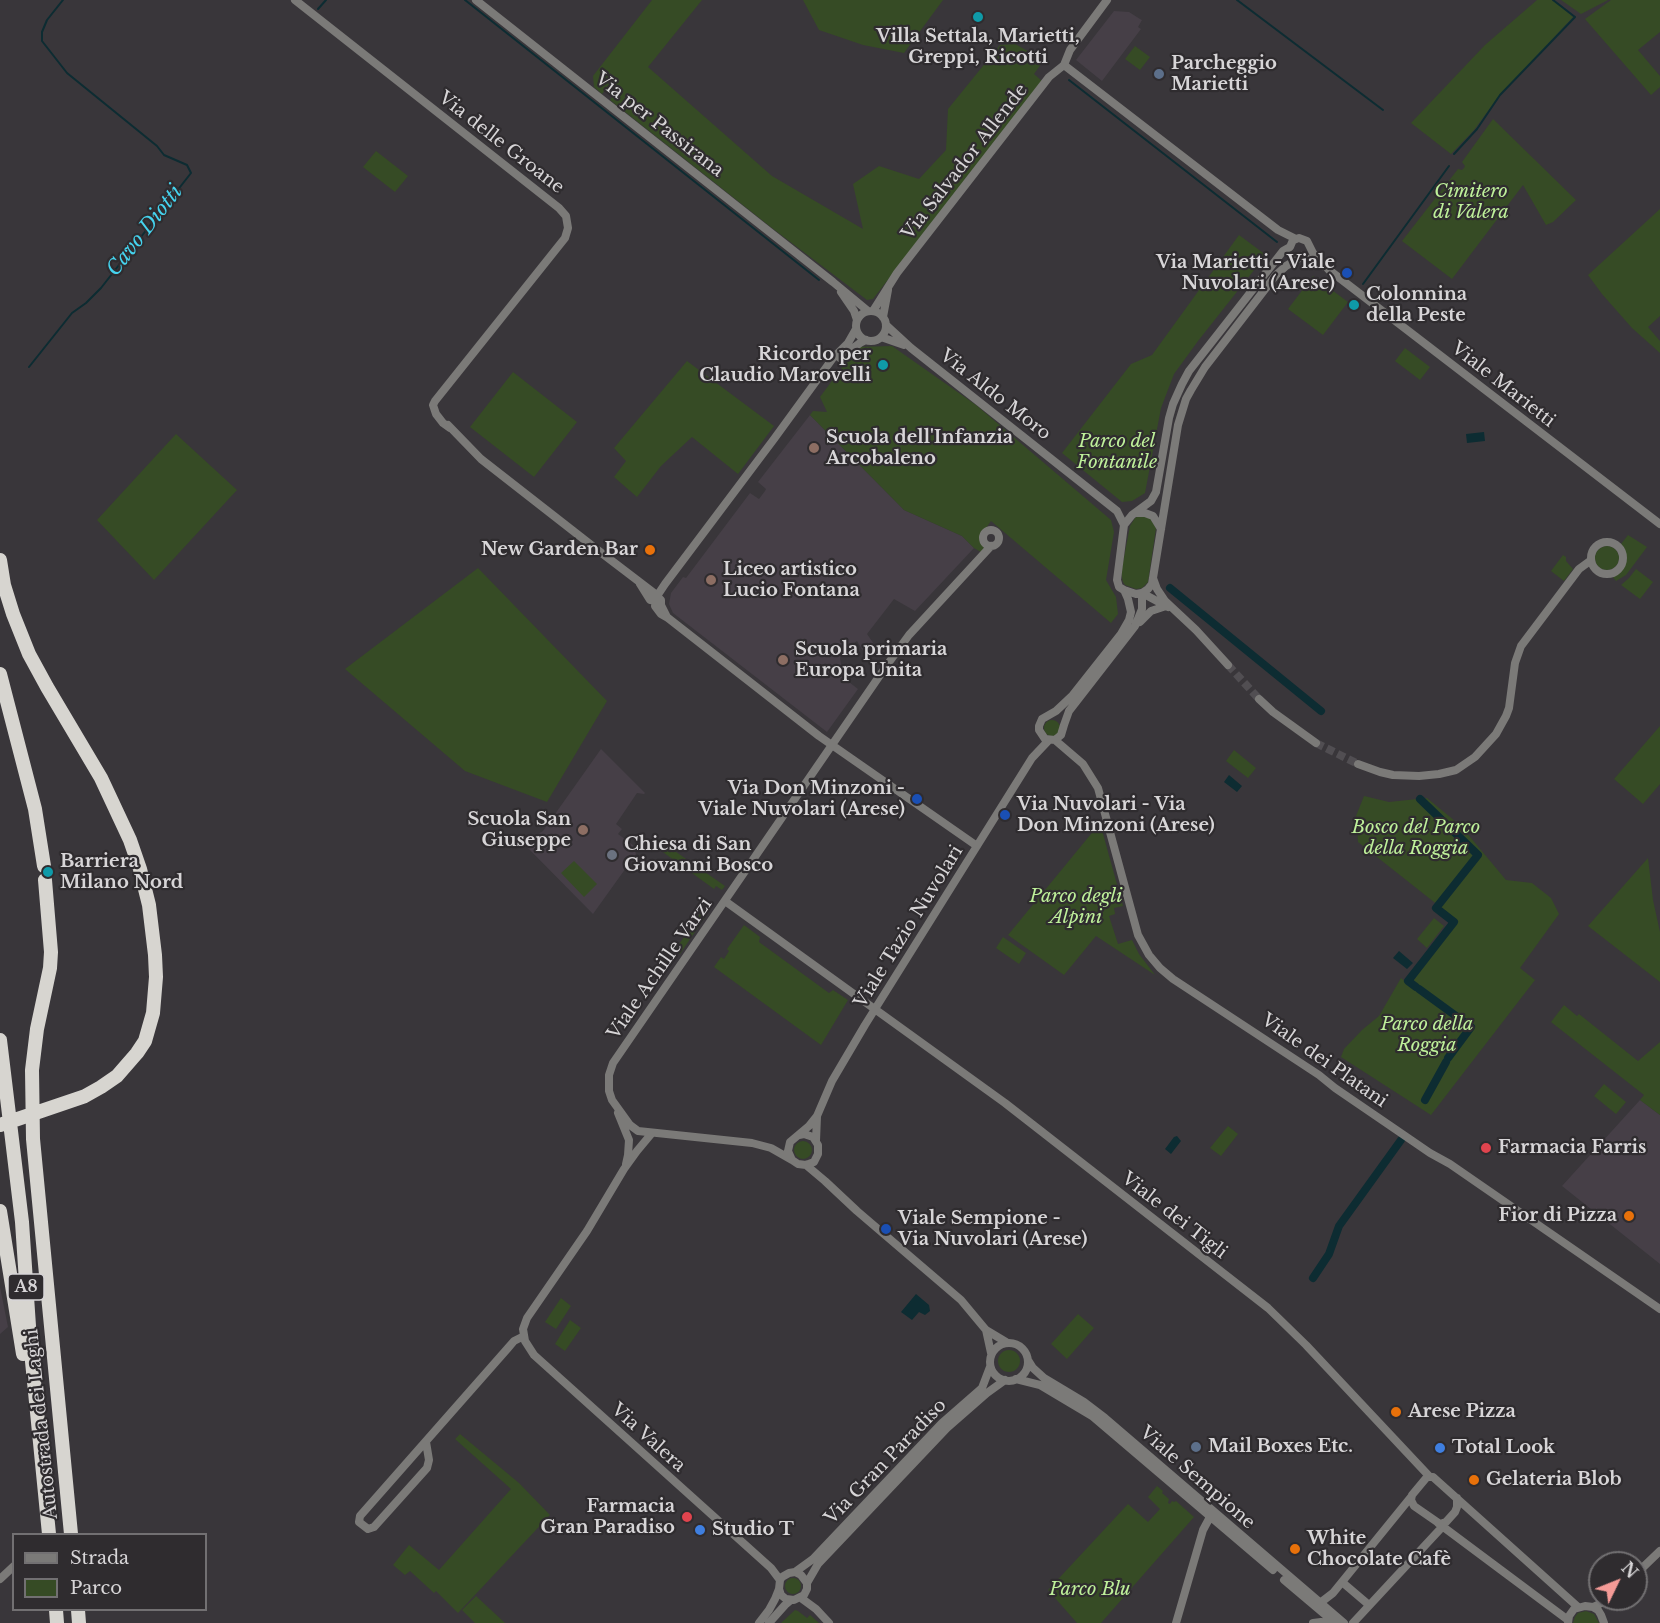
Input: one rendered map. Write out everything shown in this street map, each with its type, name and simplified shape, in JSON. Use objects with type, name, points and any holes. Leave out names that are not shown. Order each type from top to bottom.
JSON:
[{"type":"highway","points":[[0,561],[4,585],[13,614],[29,654],[101,778],[130,840],[140,869],[156,955],[155,999],[145,1041],[117,1076],[86,1096],[0,1125]]},
{"type":"highway","name":"Autostrada dei Laghi","points":[[0,674],[34,809],[45,873],[51,951],[32,1070],[33,1139],[71,1533]]},
{"type":"highway","name":"Autostrada dei Laghi","points":[[0,1040],[22,1222],[30,1341],[49,1533]]},
{"type":"highway","name":"A8","points":[[0,1211],[28,1389],[39,1435]]},
{"type":"street","name":"Via delle Groane","points":[[295,0],[559,208],[566,216],[568,228],[565,238],[438,396],[435,401],[436,409],[440,418],[481,459],[658,599]]},
{"type":"street","name":"Via per Passirana","points":[[476,0],[871,311]]},
{"type":"street","name":"Via Salvador Allende","points":[[871,311],[897,273],[1049,77],[1064,65],[1070,50],[1107,0]]},
{"type":"street","points":[[1064,65],[1278,230],[1292,244],[1293,254],[1302,256]]},
{"type":"street","points":[[1124,590],[1136,594],[1142,593],[1148,589],[1153,578],[1178,425],[1186,399],[1206,367],[1276,275],[1307,253],[1309,247],[1305,239],[1292,244],[1279,256],[1186,378],[1168,418],[1156,492],[1151,501],[1124,525],[1117,583],[1124,590],[1131,612],[1126,627],[1063,706],[1042,719],[1039,726],[1040,734],[1052,740],[1063,729],[1070,711],[1135,626],[1140,617],[1142,593]]},
{"type":"street","name":"Viale Marietti","points":[[1309,247],[1329,270]]},
{"type":"street","name":"Viale Marietti","points":[[1302,256],[1329,270],[1660,524]]},
{"type":"street","name":"Via per Passirana","points":[[824,274],[845,297],[854,311],[857,324]]},
{"type":"street","name":"Via Salvador Allende","points":[[884,321],[889,286]]},
{"type":"street","points":[[857,324],[859,336],[866,340],[874,341],[881,337],[886,329],[884,321],[871,311],[862,314],[857,324],[848,343],[833,358],[670,578],[658,599],[668,618],[831,745],[977,846]]},
{"type":"street","name":"Via Aldo Moro","points":[[884,321],[911,348],[1117,511],[1124,525]]},
{"type":"street","name":"Via Aldo Moro","points":[[881,337],[911,348]]},
{"type":"street","points":[[825,370],[866,340]]},
{"type":"street","name":"Via Aldo Moro","points":[[1117,511],[1134,514]]},
{"type":"street","points":[[1134,514],[1145,513],[1153,516],[1161,529]]},
{"type":"street","points":[[1606,542],[1617,544],[1623,553],[1624,558],[1620,568],[1612,574],[1602,574],[1594,569],[1591,563],[1590,555],[1596,546],[1606,542]]},
{"type":"street","name":"Viale Achille Varzi","points":[[629,1140],[609,1090],[609,1075],[613,1063],[907,638],[992,546]]},
{"type":"street","points":[[1358,764],[1394,775],[1432,775],[1456,770],[1475,757],[1496,734],[1506,716],[1515,663],[1521,646],[1582,566],[1591,563]]},
{"type":"street","points":[[1153,578],[1160,594],[1228,665]]},
{"type":"street","points":[[1142,593],[1175,611]]},
{"type":"street","points":[[1135,626],[1151,611],[1166,606]]},
{"type":"street","points":[[1259,699],[1316,743]]},
{"type":"street","points":[[1050,715],[1057,717],[1063,729]]},
{"type":"street","name":"Viale dei Platani","points":[[1063,729],[1077,758]]},
{"type":"street","name":"Viale Tazio Nuvolari","points":[[799,1135],[817,1116],[832,1081],[1032,758],[1040,734]]},
{"type":"street","name":"Viale dei Platani","points":[[1052,740],[1077,758],[1088,770],[1098,788],[1138,935],[1149,955],[1160,968],[1660,1309]]},
{"type":"street","name":"Viale Tazio Nuvolari","points":[[1032,758],[1052,740]]},
{"type":"street","name":"Viale dei Tigli","points":[[725,901],[1005,1103],[1274,1313],[1430,1476],[1578,1607]]},
{"type":"street","points":[[612,1100],[630,1125],[638,1131],[736,1141],[771,1148],[798,1164],[806,1165],[816,1158],[819,1150],[816,1141],[809,1135],[799,1135],[790,1142],[771,1148]]},
{"type":"street","name":"Viale Tazio Nuvolari","points":[[816,1141],[817,1116]]},
{"type":"street","points":[[624,1169],[629,1140],[638,1131]]},
{"type":"street","points":[[426,1442],[429,1464],[427,1468],[374,1527],[368,1529],[359,1522],[360,1516],[512,1342],[524,1336],[524,1325],[527,1318],[582,1238],[624,1169],[652,1133]]},
{"type":"street","points":[[790,1142],[788,1151],[792,1160]]},
{"type":"street","points":[[816,1158],[825,1181]]},
{"type":"street","points":[[806,1165],[856,1211],[961,1300],[986,1330],[1006,1342],[1021,1347],[1028,1360],[1025,1372],[1016,1379],[1005,1380],[995,1376],[989,1362],[991,1353],[986,1330]]},
{"type":"street","name":"Via Valera","points":[[524,1336],[527,1346],[534,1355],[771,1568],[780,1580]]},
{"type":"street","points":[[991,1353],[1006,1342]]},
{"type":"street","name":"Viale Sempione","points":[[1028,1360],[1044,1378],[1098,1412],[1344,1623]]},
{"type":"street","name":"Via Gran Paradiso","points":[[792,1572],[813,1559],[942,1423],[982,1388],[990,1367]]},
{"type":"street","name":"Viale Sempione","points":[[1016,1379],[1040,1385],[1092,1416],[1334,1623]]},
{"type":"street","name":"Via Gran Paradiso","points":[[807,1583],[818,1564],[947,1428],[1005,1380]]},
{"type":"street","points":[[414,1454],[424,1456],[429,1464]]},
{"type":"street","points":[[1320,1603],[1333,1593],[1430,1476]]},
{"type":"street","points":[[1412,1496],[1414,1506],[1442,1524],[1568,1622],[1571,1613],[1578,1607],[1588,1606]]},
{"type":"street","points":[[1353,1623],[1457,1507],[1456,1498]]},
{"type":"street","points":[[1176,1623],[1203,1530],[1210,1517]]},
{"type":"street","points":[[1648,1562],[1660,1551]]},
{"type":"street","name":"Via Valera","points":[[759,1558],[792,1572]]},
{"type":"street","points":[[0,1579],[12,1568]]},
{"type":"street","points":[[759,1623],[769,1611],[782,1577],[792,1572],[801,1575],[807,1583],[803,1595],[784,1605],[769,1623]]},
{"type":"street","points":[[1342,1582],[1369,1605]]},
{"type":"street","points":[[779,1589],[783,1597],[791,1600]]},
{"type":"street","points":[[803,1595],[829,1623]]},
{"type":"street","points":[[1313,1623],[1334,1623]]},
{"type":"shaded area","points":[[1114,11],[1129,12],[1142,20],[1138,27],[1141,29],[1102,81],[1076,60]]},
{"type":"shaded area","points":[[810,415],[904,510],[962,536],[974,548],[915,611],[894,599],[867,634],[874,644],[863,651],[857,641],[846,649],[840,658],[842,670],[848,674],[845,679],[858,689],[827,732],[673,613],[669,604],[671,593],[683,577],[686,578],[750,493],[759,499],[765,491],[766,489],[758,482]]},
{"type":"shaded area","name":"Scuola San Giuseppe","points":[[601,749],[645,793],[637,793],[616,824],[622,829],[618,834],[633,845],[636,854],[593,914],[523,843],[543,831]]},
{"type":"shaded area","points":[[1640,1100],[1660,1115],[1660,1264],[1562,1186]]},
{"type":"shaded area","points":[[0,1287],[8,1327],[0,1334]]},
{"type":"green space","points":[[652,0],[702,0],[648,67],[772,176],[863,229],[853,184],[879,166],[919,179],[946,150],[948,109],[1000,45],[1015,44],[1044,60],[1034,74],[1042,81],[873,299],[867,300],[610,100],[617,90],[613,86],[611,88],[608,86],[602,94],[594,87],[593,76]]},
{"type":"green space","points":[[803,0],[943,0],[904,53],[863,45],[819,30]]},
{"type":"green space","points":[[1537,0],[1553,0],[1573,17],[1499,96],[1474,130],[1451,154],[1411,123],[1485,45]]},
{"type":"green space","points":[[1561,0],[1608,0],[1581,14]]},
{"type":"green space","points":[[1611,0],[1660,0],[1660,32],[1638,50],[1660,76],[1660,87],[1651,95],[1585,19]]},
{"type":"green space","points":[[1135,46],[1150,57],[1140,70],[1125,59]]},
{"type":"green space","name":"Cimitero di Valera","points":[[1493,119],[1576,200],[1553,222],[1546,225],[1523,185],[1452,279],[1402,241],[1458,169],[1464,168],[1462,162]]},
{"type":"green space","points":[[376,151],[408,176],[395,192],[363,167]]},
{"type":"green space","points":[[1660,209],[1660,316],[1648,327],[1660,341],[1660,353],[1632,328],[1588,275]]},
{"type":"green space","name":"Parco del Fontanile","points":[[1239,235],[1266,255],[1174,374],[1161,408],[1145,493],[1132,501],[1122,502],[1062,453],[1131,364],[1152,355]]},
{"type":"green space","points":[[1313,276],[1348,302],[1323,335],[1288,309]]},
{"type":"green space","points":[[892,346],[976,405],[1111,520],[1114,532],[1106,580],[1116,597],[1118,614],[1111,623],[991,521],[979,538],[984,548],[981,552],[962,536],[904,510],[810,415],[813,411],[827,412],[820,397],[857,347]]},
{"type":"green space","points":[[1405,348],[1430,367],[1420,380],[1395,361]]},
{"type":"green space","points":[[687,361],[774,426],[738,474],[692,437],[661,466],[637,497],[614,477],[626,461],[614,448]]},
{"type":"green space","points":[[513,372],[577,422],[534,477],[470,427]]},
{"type":"green space","points":[[176,434],[237,490],[154,580],[97,520]]},
{"type":"green space","points":[[1139,516],[1150,518],[1156,528],[1148,582],[1142,588],[1136,589],[1125,585],[1121,573],[1130,526]]},
{"type":"green space","points":[[1628,535],[1647,547],[1626,575],[1616,581],[1612,576],[1620,572],[1625,563],[1625,551],[1621,544]]},
{"type":"green space","points":[[1607,546],[1616,549],[1619,558],[1616,567],[1607,570],[1598,567],[1595,558],[1598,549]]},
{"type":"green space","points":[[1563,555],[1573,569],[1564,581],[1551,571]]},
{"type":"green space","points":[[478,568],[607,701],[547,802],[465,771],[345,669]]},
{"type":"green space","points":[[1636,569],[1653,582],[1640,599],[1621,585]]},
{"type":"green space","points":[[1052,720],[1060,728],[1052,736],[1044,728]]},
{"type":"green space","points":[[1660,726],[1660,784],[1643,804],[1614,779]]},
{"type":"green space","points":[[1234,750],[1256,768],[1248,778],[1226,761]]},
{"type":"green space","points":[[1364,796],[1389,802],[1427,798],[1461,826],[1506,880],[1532,883],[1551,898],[1559,914],[1520,968],[1535,980],[1431,1115],[1341,1057],[1344,1049],[1379,1016],[1401,978],[1410,985],[1458,921],[1358,842],[1356,816]]},
{"type":"green space","name":"Parco degli Alpini","points":[[1100,823],[1123,906],[1114,908],[1115,914],[1109,916],[1118,944],[1132,940],[1139,954],[1155,975],[1096,936],[1064,975],[1008,935]]},
{"type":"green space","points":[[656,838],[725,886],[722,890],[716,886],[714,889],[649,842]]},
{"type":"green space","points":[[1648,858],[1660,932],[1660,982],[1588,926]]},
{"type":"green space","points":[[574,861],[597,884],[584,897],[561,873]]},
{"type":"green space","points":[[702,911],[707,914],[680,954],[675,950]]},
{"type":"green space","points":[[1434,918],[1444,926],[1427,948],[1417,939]]},
{"type":"green space","points":[[744,925],[760,937],[759,942],[829,993],[833,990],[848,1000],[821,1045],[714,967],[721,957],[724,959],[729,951],[727,949]]},
{"type":"green space","points":[[1003,937],[1026,953],[1019,964],[996,948]]},
{"type":"green space","points":[[1564,1005],[1577,1016],[1579,1014],[1638,1061],[1660,1042],[1660,1115],[1640,1100],[1644,1095],[1551,1022]]},
{"type":"green space","points":[[1604,1084],[1626,1102],[1616,1114],[1594,1096]]},
{"type":"green space","points":[[1228,1126],[1238,1134],[1221,1156],[1210,1148]]},
{"type":"green space","points":[[803,1141],[809,1144],[812,1150],[809,1156],[803,1159],[797,1156],[794,1150],[797,1144]]},
{"type":"green space","points":[[561,1298],[571,1306],[556,1329],[545,1322]]},
{"type":"green space","points":[[1078,1314],[1094,1328],[1067,1359],[1051,1344]]},
{"type":"green space","points":[[570,1320],[581,1328],[565,1351],[555,1344]]},
{"type":"green space","points":[[1009,1350],[1017,1353],[1020,1361],[1017,1369],[1009,1372],[1001,1369],[998,1361],[1001,1353]]},
{"type":"green space","points":[[460,1434],[519,1483],[550,1515],[458,1613],[436,1591],[434,1593],[410,1571],[405,1575],[393,1565],[409,1545],[439,1570],[511,1489],[455,1439]]},
{"type":"green space","name":"Parco Blu","points":[[1157,1486],[1169,1499],[1168,1503],[1176,1501],[1194,1517],[1101,1623],[1077,1623],[1048,1590],[1128,1504],[1148,1522],[1160,1509],[1148,1497]]},
{"type":"green space","points":[[793,1578],[799,1580],[801,1586],[799,1592],[793,1594],[787,1592],[785,1586],[787,1580]]},
{"type":"green space","points":[[476,1596],[505,1623],[475,1623],[462,1610]]},
{"type":"green space","points":[[795,1610],[807,1618],[810,1615],[819,1623],[781,1623]]},
{"type":"green space","points":[[1586,1611],[1594,1614],[1599,1623],[1573,1623],[1578,1613]]},
{"type":"water","points":[[1484,432],[1485,441],[1467,443],[1466,434]]},
{"type":"water","points":[[1229,775],[1242,786],[1237,792],[1224,782]]},
{"type":"water","points":[[1399,951],[1413,963],[1407,969],[1393,958]]},
{"type":"water","points":[[1177,1136],[1181,1141],[1171,1154],[1165,1149]]},
{"type":"water","points":[[916,1294],[929,1305],[930,1311],[925,1315],[919,1312],[912,1320],[901,1312]]},
{"type":"waterway","name":"Cavo Diotti","points":[[29,367],[72,313],[101,288],[191,173],[187,165],[164,155],[157,146],[67,73],[42,41],[42,32],[47,20],[63,0]]},
{"type":"waterway","points":[[318,9],[326,0]]},
{"type":"waterway","points":[[465,0],[819,280]]},
{"type":"waterway","points":[[1237,0],[1383,110]]},
{"type":"waterway","points":[[1454,154],[1477,129],[1500,95],[1575,17],[1553,0]]},
{"type":"waterway","points":[[1069,80],[1277,242]]},
{"type":"waterway","points":[[1363,284],[1449,166]]},
{"type":"waterway","points":[[1170,588],[1321,711]]},
{"type":"waterway","points":[[1416,987],[1408,981],[1454,922],[1436,908],[1478,855],[1420,799]]},
{"type":"waterway","points":[[1419,989],[1471,1027],[1448,1058]]},
{"type":"waterway","points":[[1425,1100],[1446,1062]]},
{"type":"waterway","points":[[1313,1278],[1329,1254],[1339,1226],[1401,1140]]},
{"type":"tunnel","points":[[1228,665],[1259,699]]},
{"type":"tunnel","points":[[1316,743],[1358,764]]},
{"type":"place","name":"Villa Settala, Marietti, Greppi, Ricotti","points":[[978,17]]},
{"type":"place","name":"Parcheggio Marietti","points":[[1159,74]]},
{"type":"place","name":"Via Marietti - Viale Nuvolari (Arese)","points":[[1347,273]]},
{"type":"place","name":"Colonnina della Peste","points":[[1354,305]]},
{"type":"place","name":"Ricordo per Claudio Marovelli","points":[[883,365]]},
{"type":"place","name":"Scuola dell'Infanzia Arcobaleno","points":[[814,448]]},
{"type":"place","name":"New Garden Bar","points":[[650,550]]},
{"type":"place","name":"Liceo artistico Lucio Fontana","points":[[711,580]]},
{"type":"place","name":"Scuola primaria Europa Unita","points":[[783,660]]},
{"type":"place","name":"Via Don Minzoni - Viale Nuvolari (Arese)","points":[[917,799]]},
{"type":"place","name":"Via Nuvolari - Via Don Minzoni (Arese)","points":[[1005,815]]},
{"type":"place","name":"Scuola San Giuseppe","points":[[583,830]]},
{"type":"place","name":"Chiesa di San Giovanni Bosco","points":[[612,855]]},
{"type":"place","name":"Barriera Milano Nord","points":[[48,872]]},
{"type":"place","name":"Farmacia Farris","points":[[1486,1148]]},
{"type":"place","name":"Fior di Pizza","points":[[1629,1216]]},
{"type":"place","name":"Viale Sempione - Via Nuvolari (Arese)","points":[[886,1229]]},
{"type":"place","name":"Arese Pizza","points":[[1396,1412]]},
{"type":"place","name":"Mail Boxes Etc.","points":[[1196,1447]]},
{"type":"place","name":"Total Look","points":[[1440,1448]]},
{"type":"place","name":"Gelateria Blob","points":[[1474,1480]]},
{"type":"place","name":"Farmacia Gran Paradiso","points":[[687,1517]]},
{"type":"place","name":"Studio T","points":[[700,1530]]},
{"type":"place","name":"White Chocolate Cafè","points":[[1295,1549]]},
{"type":"park label","name":"Bosco del Parco della Roggia","points":[[1416,838]]},
{"type":"park label","name":"Parco della Roggia","points":[[1427,1035]]}]
